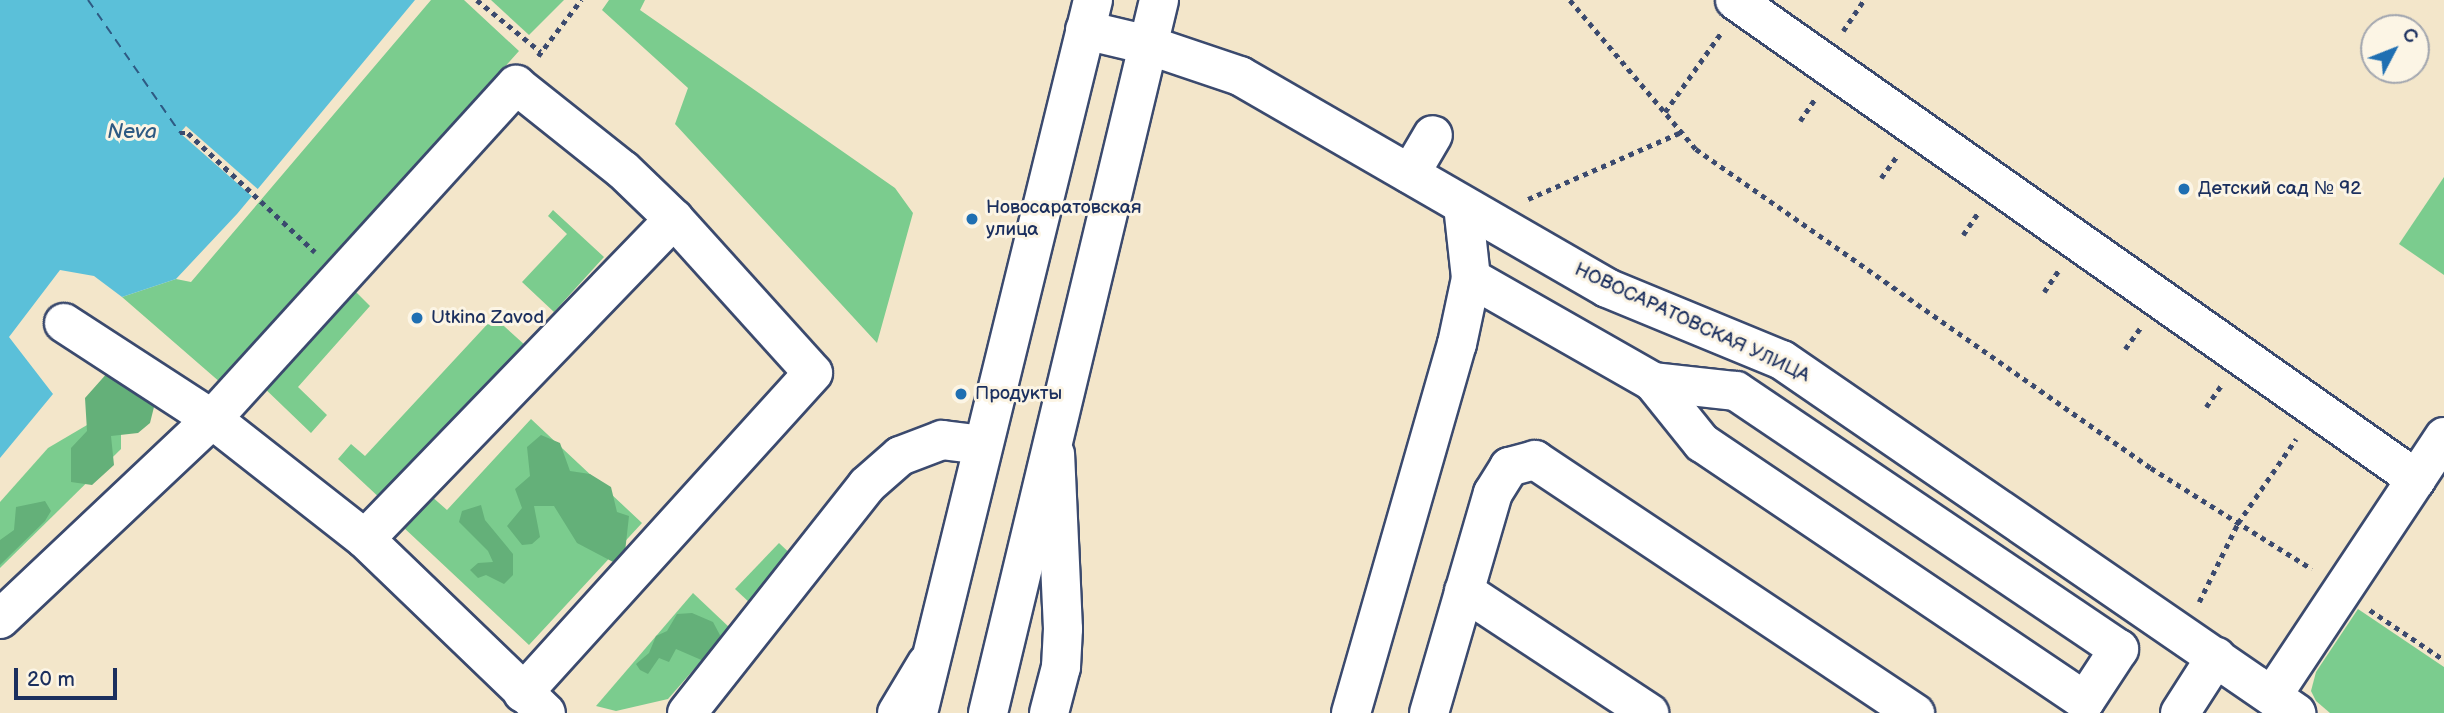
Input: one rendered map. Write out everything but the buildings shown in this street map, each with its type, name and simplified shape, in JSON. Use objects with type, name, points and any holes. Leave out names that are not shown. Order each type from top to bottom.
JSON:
[{"type":"street","points":[[988,713],[1159,0]]},
{"type":"street","points":[[1738,2],[2416,480]]},
{"type":"street","points":[[918,713],[981,445],[1089,15]]},
{"type":"street","name":"НОВОСАРАТОВСКАЯ УЛИЦА","points":[[1089,15],[1148,45],[1240,76],[1607,288],[1749,345],[1811,377],[2284,705]]},
{"type":"street","points":[[0,619],[212,419],[516,85],[623,170],[674,219],[813,373],[535,703],[365,539],[212,419],[64,323]]},
{"type":"street","points":[[1410,174],[1433,135]]},
{"type":"street","points":[[1351,713],[1457,344],[1471,278],[1463,205]]},
{"type":"street","points":[[365,539],[674,219]]},
{"type":"street","points":[[1471,278],[1653,382],[1702,443],[2085,701],[2119,649],[1737,391],[1653,382]]},
{"type":"street","points":[[1049,713],[1061,667],[1063,629],[1054,436]]},
{"type":"street","points":[[2284,705],[2343,590],[2444,437]]},
{"type":"street","points":[[687,713],[867,485],[900,456],[942,440],[981,445]]},
{"type":"street","points":[[1429,713],[1493,493],[1509,467],[1535,460],[1915,713]]},
{"type":"street","points":[[1464,591],[1649,713]]},
{"type":"street","points":[[897,713],[933,653]]},
{"type":"street","points":[[2180,713],[2216,657]]},
{"type":"path","points":[[477,0],[541,52]]},
{"type":"path","points":[[516,85],[581,0]]},
{"type":"path","points":[[1570,0],[1681,132],[1707,157],[2238,523],[2343,590],[2444,660]]},
{"type":"path","points":[[1665,112],[1738,2]]},
{"type":"path","points":[[1519,202],[1681,132]]},
{"type":"path","points":[[180,133],[188,133],[253,191],[341,277]]},
{"type":"path","points":[[2184,635],[2238,523],[2317,410]]},
{"type":"green space","points":[[431,0],[464,0],[519,51],[221,383],[122,297],[176,279],[191,282]]},
{"type":"green space","points":[[491,0],[564,0],[529,35]]},
{"type":"green space","points":[[609,0],[645,0],[640,10],[895,188],[913,213],[877,343],[675,124],[688,88],[602,10]]},
{"type":"green space","points":[[2444,177],[2444,275],[2399,244]]},
{"type":"green space","points":[[553,210],[604,257],[554,312],[522,282],[567,234],[548,216]]},
{"type":"green space","points":[[353,289],[370,306],[298,387],[327,415],[311,433],[259,383]]},
{"type":"green space","points":[[494,317],[526,346],[383,501],[338,459],[351,444],[365,456]]},
{"type":"green space","points":[[109,371],[149,392],[154,407],[150,423],[138,433],[111,436],[114,465],[92,485],[71,482],[71,448],[87,431],[85,398]]},
{"type":"green space","points":[[121,405],[121,449],[0,568],[0,502],[48,448]]},
{"type":"green space","points":[[531,419],[642,523],[529,645],[402,526],[430,495],[447,510]]},
{"type":"green space","points":[[541,435],[560,443],[570,471],[590,474],[611,487],[617,512],[629,516],[625,552],[615,563],[577,543],[554,506],[534,506],[540,537],[532,544],[522,545],[507,526],[522,508],[515,489],[530,476],[527,447]]},
{"type":"green space","points":[[45,501],[51,511],[45,521],[0,565],[0,540],[14,530],[16,507]]},
{"type":"green space","points":[[481,505],[485,520],[513,554],[513,575],[504,584],[486,575],[478,578],[470,570],[478,563],[493,562],[488,551],[459,522],[462,511]]},
{"type":"green space","points":[[779,543],[795,558],[751,604],[735,589]]},
{"type":"green space","points":[[693,593],[730,628],[668,699],[616,711],[596,706]]},
{"type":"green space","points":[[2358,609],[2444,667],[2444,713],[2330,713],[2316,701],[2311,691],[2316,672]]},
{"type":"green space","points":[[692,613],[713,622],[721,637],[706,662],[676,649],[669,662],[659,658],[648,674],[640,670],[636,664],[649,653],[656,636],[667,631],[677,614]]},
{"type":"water","name":"Neva","points":[[0,0],[415,0],[237,214],[176,279],[122,297],[94,276],[60,270],[9,337],[53,394],[0,458]]},
{"type":"pier","points":[[186,126],[260,191],[254,198],[180,133]]},
{"type":"ferry route","points":[[88,0],[180,133]]},
{"type":"place","name":"Детский сад № 92","points":[[2184,189]]},
{"type":"place","name":"Новосаратовская улица","points":[[972,219]]},
{"type":"place","name":"Utkina Zavod","points":[[417,318]]},
{"type":"place","name":"Продукты","points":[[961,394]]}]
